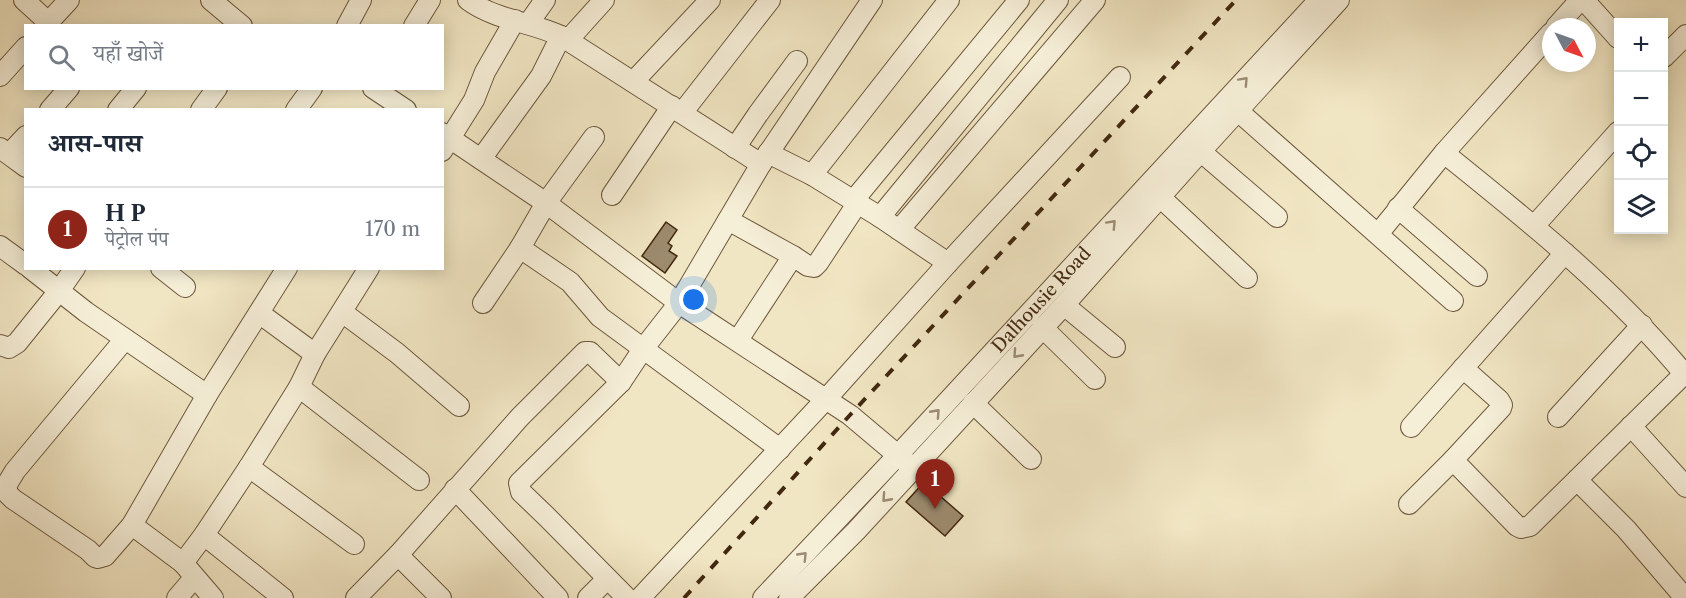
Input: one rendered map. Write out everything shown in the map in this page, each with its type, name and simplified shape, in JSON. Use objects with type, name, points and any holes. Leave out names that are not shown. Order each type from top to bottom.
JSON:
[{"type":"street","points":[[24,0],[46,24],[69,0]]},
{"type":"street","points":[[211,0],[240,24]]},
{"type":"street","points":[[415,24],[430,0]]},
{"type":"street","points":[[468,0],[481,9],[564,38],[735,148],[812,175],[948,263]]},
{"type":"street","points":[[545,0],[522,22],[484,72],[474,100],[445,141],[481,159],[546,202],[679,303],[827,398],[905,462]]},
{"type":"street","points":[[481,159],[541,76],[564,38],[604,0]]},
{"type":"street","points":[[633,82],[710,0]]},
{"type":"street","points":[[612,195],[677,110],[770,0]]},
{"type":"street","points":[[627,598],[521,492],[518,485],[520,479],[621,382],[679,303],[764,159],[872,0]]},
{"type":"street","points":[[812,175],[949,0]]},
{"type":"street","points":[[728,220],[808,266],[814,267],[855,202],[1019,0]]},
{"type":"street","points":[[880,217],[1058,0]]},
{"type":"street","points":[[899,230],[1094,0]]},
{"type":"street","points":[[1565,18],[1582,0],[1614,34]]},
{"type":"street","name":"Dalhousie Road","points":[[763,598],[905,462],[973,403],[1160,197],[1194,146],[1238,111],[1330,1]]},
{"type":"street","name":"Dalhousie Road","points":[[789,598],[856,531],[905,462],[1330,1]]},
{"type":"street","points":[[348,24],[356,2]]},
{"type":"street","points":[[1668,53],[1686,35]]},
{"type":"street","points":[[1378,234],[1444,153],[1542,43]]},
{"type":"street","points":[[0,76],[24,49]]},
{"type":"street","points":[[735,148],[797,61]]},
{"type":"street","points":[[640,598],[827,398],[1120,77]]},
{"type":"street","points":[[52,108],[67,90]]},
{"type":"street","points":[[120,108],[134,90]]},
{"type":"street","points":[[202,108],[215,90]]},
{"type":"street","points":[[297,108],[311,90]]},
{"type":"street","points":[[375,90],[394,106]]},
{"type":"street","points":[[1238,111],[1453,301]]},
{"type":"street","points":[[1535,225],[1614,136]]},
{"type":"street","points":[[24,137],[4,151],[24,166]]},
{"type":"street","points":[[483,303],[520,248],[546,202],[594,137]]},
{"type":"street","points":[[1194,146],[1277,217]]},
{"type":"street","points":[[1444,153],[1535,225],[1642,326],[1685,375],[1534,523],[1526,528],[1517,526],[1453,460]]},
{"type":"street","points":[[1160,197],[1247,278]]},
{"type":"street","points":[[1398,208],[1477,276]]},
{"type":"street","points":[[0,246],[24,264]]},
{"type":"street","points":[[520,248],[570,282],[600,317],[780,449]]},
{"type":"street","points":[[1411,427],[1565,253]]},
{"type":"street","points":[[738,340],[793,256]]},
{"type":"street","points":[[33,270],[86,312],[207,395]]},
{"type":"street","points":[[0,345],[9,348],[16,343],[74,270]]},
{"type":"street","points":[[164,270],[185,287]]},
{"type":"street","points":[[125,339],[6,469],[8,494],[98,558],[105,556],[132,525],[207,395],[285,270]]},
{"type":"street","points":[[177,598],[204,535],[299,387],[315,354],[368,270]]},
{"type":"street","points":[[1064,305],[1114,348]]},
{"type":"street","points":[[342,312],[397,353],[459,406]]},
{"type":"street","points":[[259,313],[315,354]]},
{"type":"street","points":[[1558,417],[1642,326]]},
{"type":"street","points":[[1042,327],[1095,380]]},
{"type":"street","points":[[356,598],[398,555],[520,417],[585,352],[590,352],[621,382]]},
{"type":"street","points":[[1409,504],[1453,460],[1502,405],[1463,368]]},
{"type":"street","points":[[299,387],[419,480]]},
{"type":"street","points":[[973,403],[1031,459]]},
{"type":"street","points":[[1631,426],[1686,487]]},
{"type":"street","points":[[249,466],[354,544]]},
{"type":"street","points":[[1577,480],[1626,528],[1684,598]]},
{"type":"street","points":[[456,489],[558,598]]},
{"type":"street","points":[[132,525],[189,570],[213,598]]},
{"type":"street","points":[[204,535],[283,598]]},
{"type":"street","points":[[398,555],[441,598]]},
{"type":"street","points":[[588,598],[607,579]]},
{"type":"building","points":[[666,222],[677,230],[668,243],[672,246],[669,251],[677,256],[665,273],[642,256]]},
{"type":"building","points":[[924,482],[963,516],[945,536],[906,502]]},
{"type":"railway","points":[[684,598],[850,415],[1236,0]]},
{"type":"place","name":"H P","points":[[935,509]]}]
